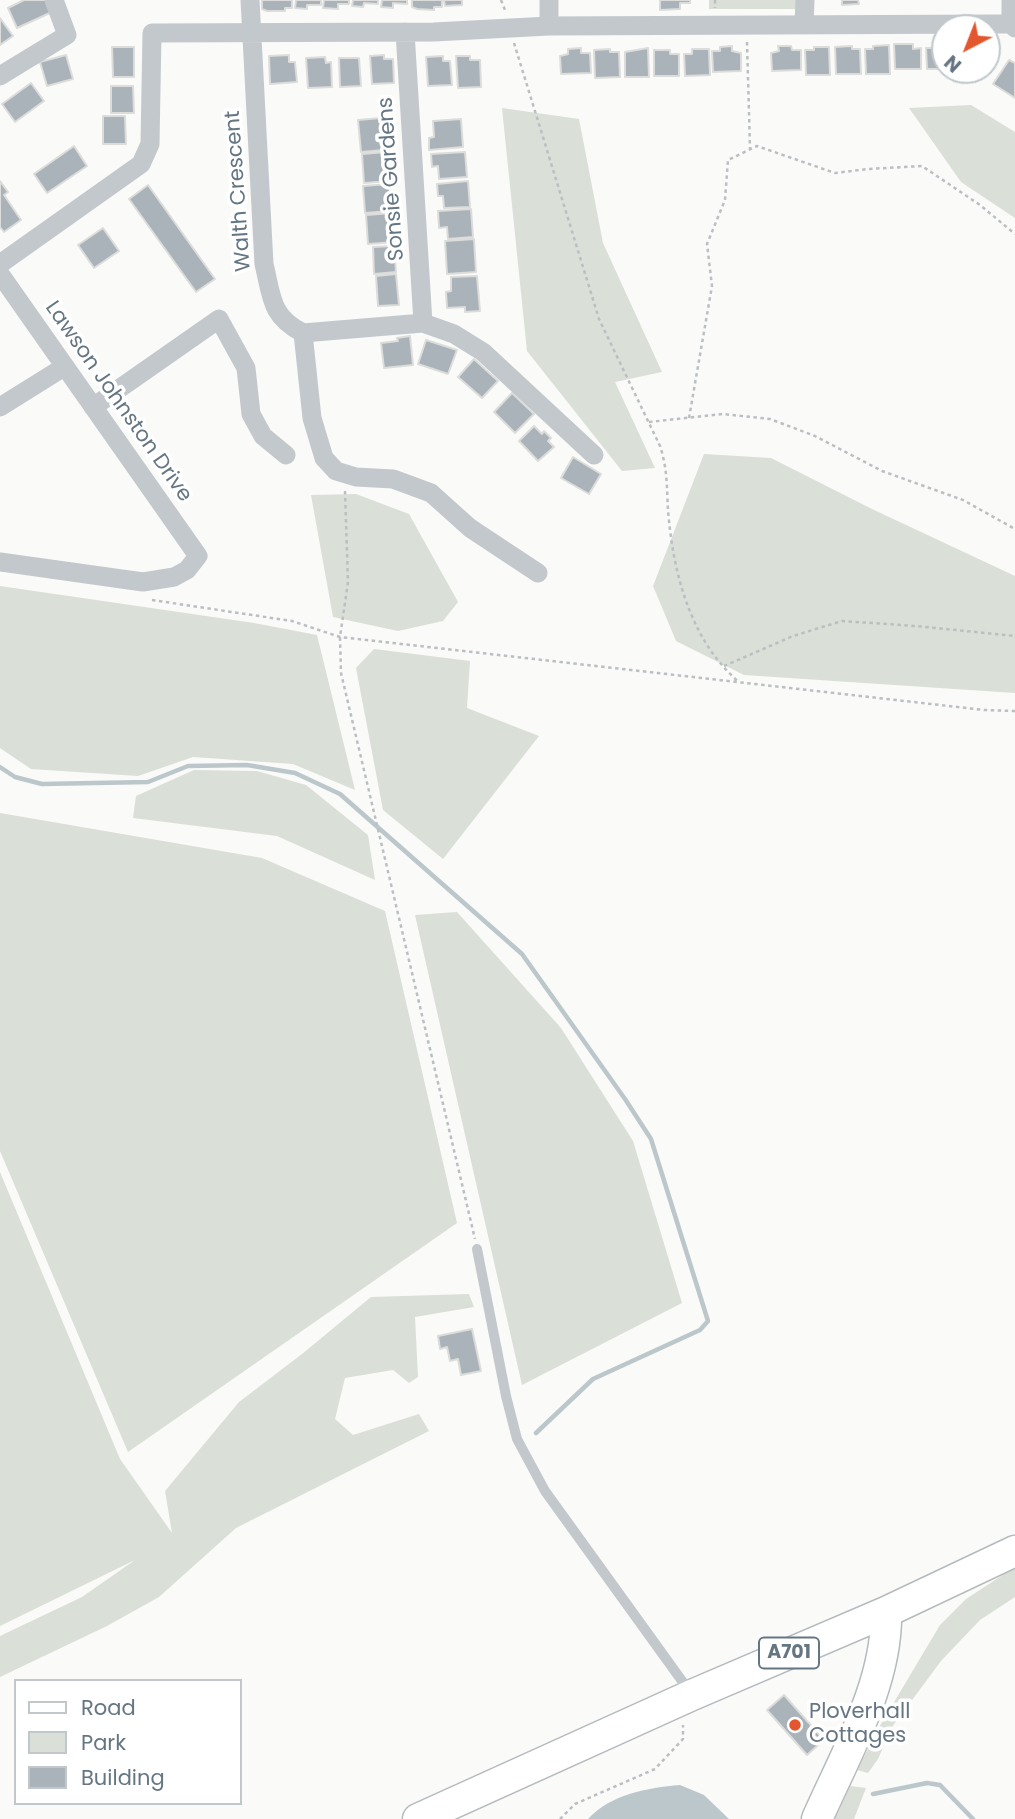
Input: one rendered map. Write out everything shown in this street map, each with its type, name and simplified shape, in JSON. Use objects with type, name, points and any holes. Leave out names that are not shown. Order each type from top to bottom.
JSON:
[{"type":"main road","name":"A701","points":[[418,1819],[688,1697],[887,1612],[1015,1551]]},
{"type":"main road","points":[[817,1819],[879,1675],[887,1635],[887,1612]]},
{"type":"street","points":[[0,76],[67,35],[54,0]]},
{"type":"street","name":"Walth Crescent","points":[[250,0],[264,264],[274,304],[285,324],[303,333]]},
{"type":"street","points":[[549,0],[549,26]]},
{"type":"street","points":[[804,25],[805,0]]},
{"type":"street","points":[[0,264],[141,164],[150,144],[152,33],[405,32],[549,26],[1013,26],[1011,0]]},
{"type":"street","name":"Sonsie Gardens","points":[[405,32],[424,323]]},
{"type":"street","name":"Lawson Johnston Drive","points":[[0,274],[198,556],[187,570],[174,577],[143,583],[0,562]]},
{"type":"street","points":[[93,407],[219,319],[246,368],[251,414],[263,436],[286,455]]},
{"type":"street","points":[[538,573],[470,528],[430,493],[393,479],[356,477],[336,471],[324,458],[312,418],[303,333],[424,323],[454,334],[482,352],[594,455]]},
{"type":"street","points":[[0,407],[64,367]]},
{"type":"lane","points":[[477,1249],[517,1439],[545,1491],[688,1697]]},
{"type":"path","points":[[502,0],[599,319],[649,422],[667,467],[668,519],[676,571],[699,634],[739,682]]},
{"type":"path","points":[[747,25],[750,149]]},
{"type":"path","points":[[689,418],[712,286],[707,244],[725,200],[728,160],[757,146],[835,173],[922,166],[980,205],[1015,234]]},
{"type":"path","points":[[649,422],[723,414],[770,419],[815,436],[882,471],[963,500],[1015,529]]},
{"type":"path","points":[[344,473],[348,582],[340,637],[341,673],[477,1249]]},
{"type":"path","points":[[146,599],[292,621],[340,637],[984,710],[1015,711]]},
{"type":"path","points":[[724,666],[793,636],[842,621],[1015,636]]},
{"type":"path","points":[[560,1819],[575,1804],[654,1769],[683,1739],[688,1697]]},
{"type":"green space","points":[[709,0],[797,0],[797,9],[709,9]]},
{"type":"green space","points":[[971,105],[1015,132],[1015,218],[961,182],[909,108]]},
{"type":"green space","points":[[502,108],[579,119],[603,243],[662,372],[615,382],[655,468],[622,471],[527,351]]},
{"type":"green space","points":[[704,454],[771,458],[1015,576],[1015,693],[744,675],[676,641],[653,586]]},
{"type":"green space","points":[[356,494],[409,514],[458,602],[443,621],[398,631],[333,617],[311,495]]},
{"type":"green space","points":[[0,586],[254,623],[317,635],[355,790],[293,764],[193,757],[138,776],[31,769],[0,748]]},
{"type":"green space","points":[[374,649],[470,661],[467,708],[539,736],[443,859],[383,810],[356,668]]},
{"type":"green space","points":[[194,770],[257,771],[306,785],[368,835],[375,880],[277,836],[133,818],[136,796]]},
{"type":"green space","points":[[0,813],[262,858],[385,911],[457,1223],[128,1452],[0,1151]]},
{"type":"green space","points":[[457,912],[561,1028],[633,1141],[682,1303],[522,1385],[415,915]]},
{"type":"green space","points":[[0,1172],[120,1459],[172,1533],[165,1491],[239,1402],[371,1297],[469,1294],[474,1307],[415,1317],[418,1377],[409,1383],[393,1370],[345,1378],[335,1419],[353,1435],[419,1414],[429,1431],[236,1528],[159,1597],[107,1626],[0,1677],[0,1636],[82,1597],[135,1560],[0,1626]]},
{"type":"green space","points":[[1015,1567],[1015,1597],[980,1620],[941,1661],[892,1727],[878,1759],[868,1773],[857,1770],[940,1625],[966,1599]]},
{"type":"green space","points":[[850,1786],[866,1788],[854,1819],[835,1819]]},
{"type":"shaded area","points":[[680,1785],[704,1795],[729,1819],[588,1819],[597,1810],[619,1798],[642,1790]]},
{"type":"building","points":[[24,0],[46,0],[52,12],[17,28],[8,8]]},
{"type":"building","points":[[262,0],[292,0],[292,8],[285,8],[285,11],[267,11],[262,9]]},
{"type":"building","points":[[296,0],[321,0],[321,5],[307,5],[307,9],[295,8]]},
{"type":"building","points":[[324,0],[349,0],[349,4],[338,4],[338,9],[323,8]]},
{"type":"building","points":[[353,0],[378,0],[378,4],[352,6]]},
{"type":"building","points":[[382,0],[407,0],[407,4],[393,3],[393,8],[381,7]]},
{"type":"building","points":[[412,0],[442,0],[442,7],[434,7],[434,10],[417,9],[412,7]]},
{"type":"building","points":[[444,0],[462,0],[462,5],[445,6]]},
{"type":"building","points":[[660,0],[690,0],[690,3],[680,3],[680,9],[660,10]]},
{"type":"building","points":[[842,0],[858,0],[859,4],[842,5]]},
{"type":"building","points":[[0,18],[13,36],[0,45]]},
{"type":"building","points":[[894,44],[913,44],[913,49],[921,48],[921,69],[895,69]]},
{"type":"building","points":[[889,45],[890,74],[866,74],[865,49]]},
{"type":"building","points":[[732,46],[732,51],[741,53],[741,71],[713,72],[712,51]]},
{"type":"building","points":[[778,46],[791,46],[792,50],[801,50],[801,70],[772,71],[771,53],[779,51]]},
{"type":"building","points":[[852,46],[852,49],[860,49],[861,74],[836,74],[835,47]]},
{"type":"building","points":[[112,47],[134,47],[134,77],[113,77]]},
{"type":"building","points":[[814,47],[829,47],[830,75],[806,75],[805,50],[814,50]]},
{"type":"building","points":[[581,48],[581,53],[590,53],[591,73],[561,74],[560,56],[568,54],[568,49]]},
{"type":"building","points":[[648,48],[649,77],[625,77],[625,52]]},
{"type":"building","points":[[926,48],[931,48],[931,69],[927,69]]},
{"type":"building","points":[[610,49],[610,52],[619,52],[620,77],[595,78],[594,50]]},
{"type":"building","points":[[692,49],[709,49],[710,75],[685,76],[684,54],[692,54]]},
{"type":"building","points":[[654,50],[670,50],[670,54],[679,54],[679,76],[654,76]]},
{"type":"building","points":[[66,55],[73,79],[47,86],[40,62]]},
{"type":"building","points":[[289,55],[289,62],[295,62],[297,82],[270,84],[269,56]]},
{"type":"building","points":[[384,55],[384,59],[393,59],[394,83],[372,84],[370,56]]},
{"type":"building","points":[[443,56],[443,61],[450,61],[452,85],[428,86],[426,57]]},
{"type":"building","points":[[456,56],[470,56],[470,60],[480,60],[481,87],[458,88]]},
{"type":"building","points":[[325,57],[326,63],[331,62],[332,87],[308,88],[306,58]]},
{"type":"building","points":[[339,58],[359,58],[361,86],[340,87]]},
{"type":"building","points":[[1009,60],[1015,63],[1015,98],[993,84],[1001,84],[1001,72]]},
{"type":"building","points":[[31,83],[44,101],[15,122],[2,104]]},
{"type":"building","points":[[111,86],[133,86],[134,113],[111,113]]},
{"type":"building","points":[[103,116],[125,116],[126,144],[103,144]]},
{"type":"building","points":[[381,118],[384,150],[361,152],[358,120]]},
{"type":"building","points":[[461,119],[463,147],[429,150],[429,138],[434,137],[433,121]]},
{"type":"building","points":[[74,146],[87,166],[47,193],[34,174]]},
{"type":"building","points":[[387,152],[389,181],[364,183],[362,154]]},
{"type":"building","points":[[465,152],[467,177],[439,179],[438,166],[432,167],[431,154]]},
{"type":"building","points":[[0,181],[8,192],[4,195],[21,220],[4,232],[0,227]]},
{"type":"building","points":[[468,181],[470,207],[444,208],[443,196],[438,196],[437,184]]},
{"type":"building","points":[[390,184],[391,211],[365,213],[363,186]]},
{"type":"building","points":[[148,185],[215,279],[196,292],[129,199]]},
{"type":"building","points":[[471,209],[473,237],[448,239],[447,227],[439,228],[438,211]]},
{"type":"building","points":[[393,213],[395,242],[368,244],[366,215]]},
{"type":"building","points":[[103,228],[119,251],[94,268],[78,245]]},
{"type":"building","points":[[474,239],[476,272],[447,274],[445,241]]},
{"type":"building","points":[[394,246],[396,272],[374,274],[373,247]]},
{"type":"building","points":[[396,274],[399,305],[378,306],[376,276]]},
{"type":"building","points":[[477,276],[480,311],[465,312],[465,307],[447,308],[446,292],[451,291],[451,277]]},
{"type":"building","points":[[410,336],[413,365],[384,368],[381,343]]},
{"type":"building","points":[[426,340],[457,350],[448,374],[418,364]]},
{"type":"building","points":[[474,359],[498,381],[482,398],[458,377]]},
{"type":"building","points":[[512,393],[534,414],[515,433],[494,412]]},
{"type":"building","points":[[534,426],[551,438],[548,441],[554,447],[538,461],[519,441]]},
{"type":"building","points":[[573,457],[601,474],[589,494],[561,478]]},
{"type":"building","points":[[472,1329],[481,1371],[461,1375],[458,1359],[450,1361],[447,1347],[440,1349],[438,1336]]},
{"type":"building","name":"Ploverhall Cottages","points":[[784,1695],[824,1740],[807,1755],[767,1710]]},
{"type":"waterway","points":[[0,767],[15,777],[42,784],[148,782],[188,766],[247,765],[295,773],[340,794],[522,954],[651,1139],[708,1321],[700,1330],[593,1379],[536,1433]]},
{"type":"waterway","points":[[873,1794],[927,1783],[940,1785],[973,1819]]},
{"type":"place","name":"Ploverhall Cottages","points":[[795,1725]]}]
